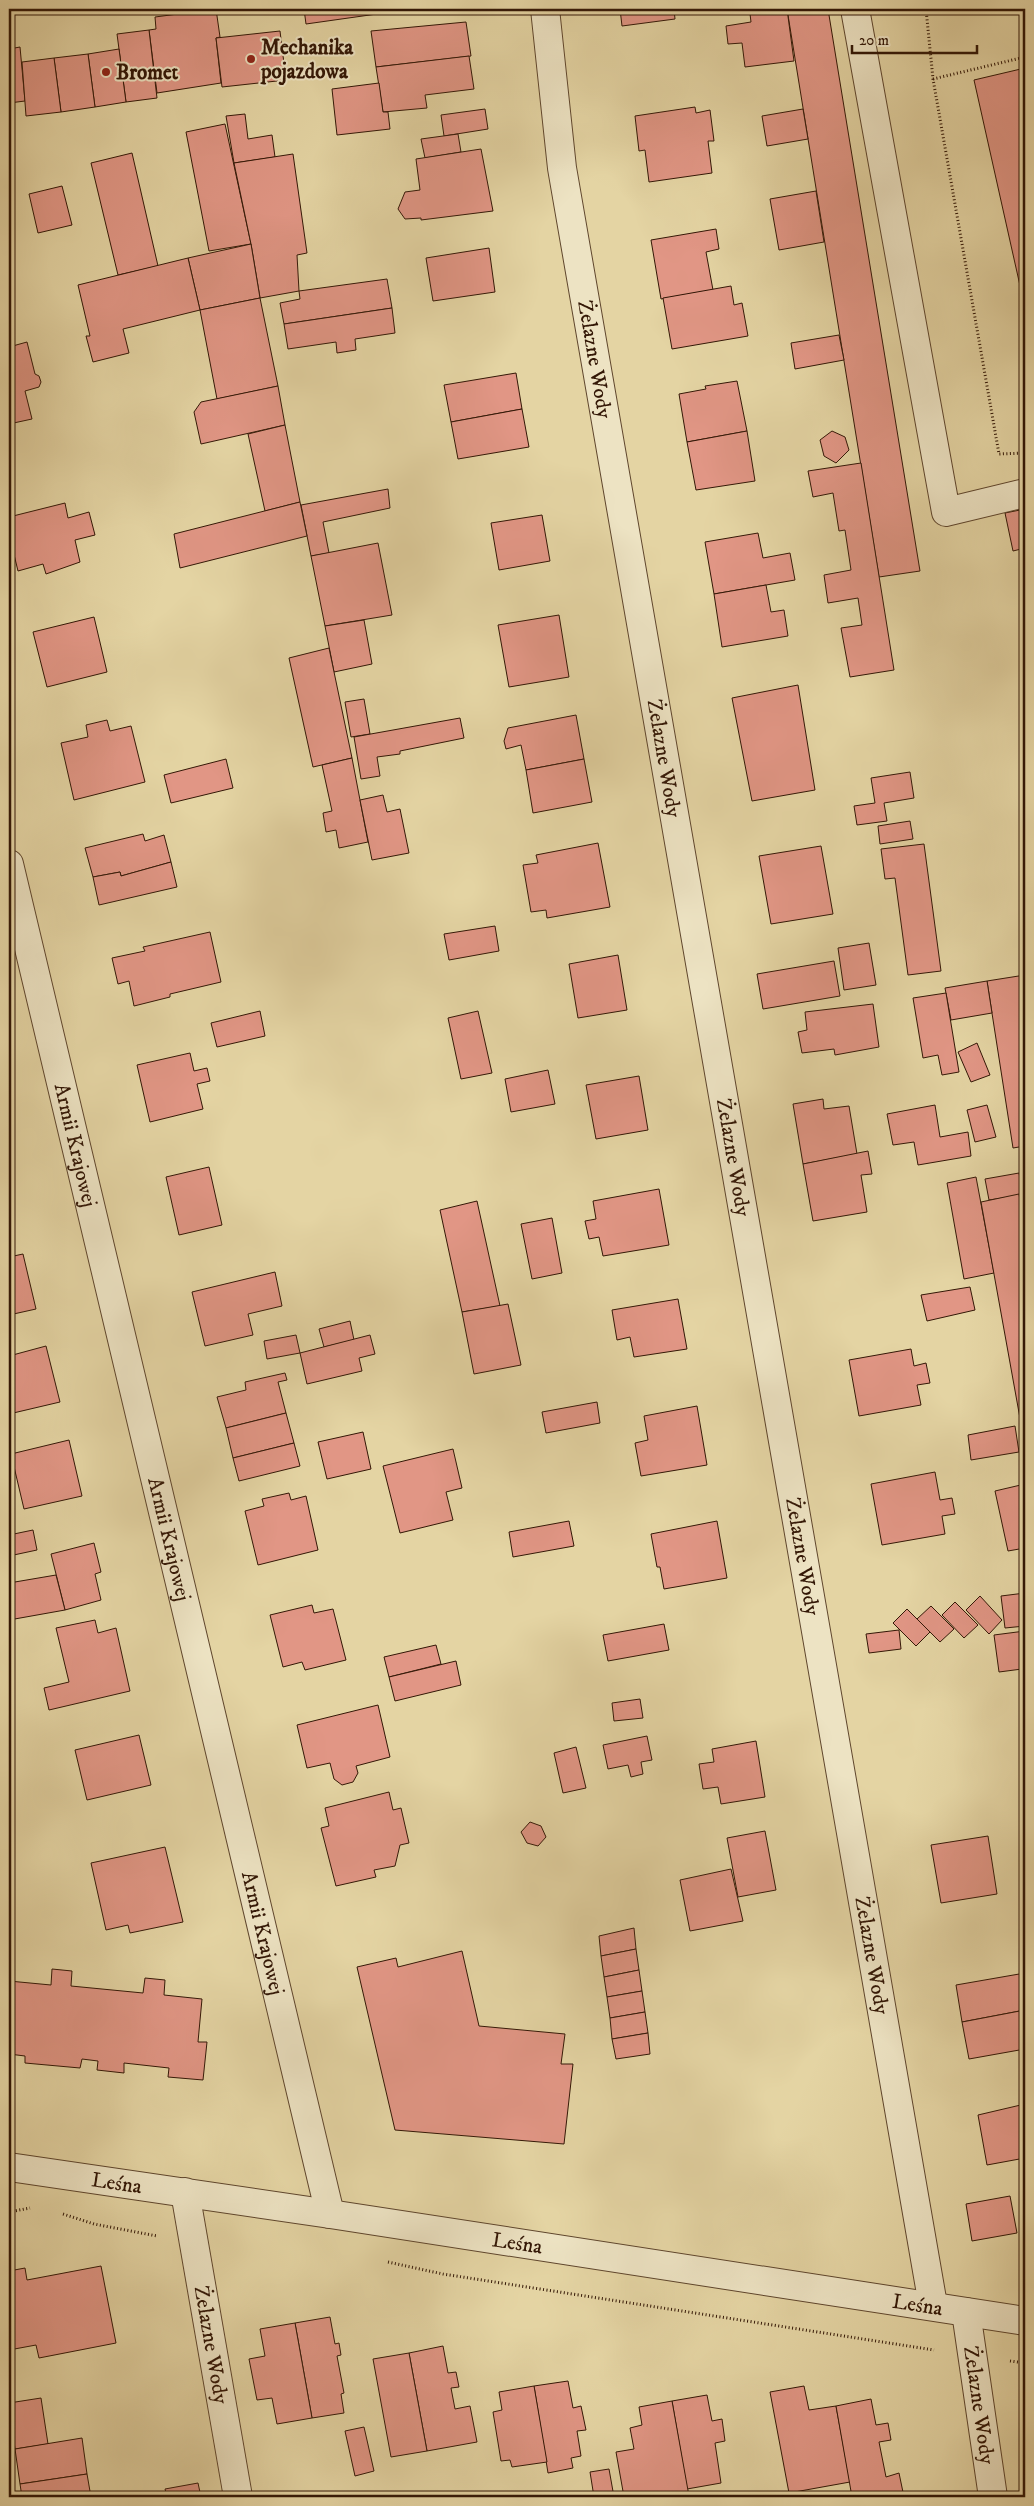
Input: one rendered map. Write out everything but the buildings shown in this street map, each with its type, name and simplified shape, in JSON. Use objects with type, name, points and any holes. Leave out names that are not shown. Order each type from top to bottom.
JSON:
[{"type":"street","name":"Żelazne Wody","points":[[545,9],[562,168],[933,2305]]},
{"type":"street","points":[[855,9],[946,512],[1025,493]]},
{"type":"street","name":"Armii Krajowej","points":[[9,864],[330,2214]]},
{"type":"street","name":"Leśna","points":[[9,2167],[933,2305],[1025,2321]]},
{"type":"street","name":"Żelazne Wody","points":[[185,2192],[238,2497]]},
{"type":"street","name":"Żelazne Wody","points":[[966,2312],[993,2497]]},
{"type":"path","points":[[926,9],[933,79],[999,454],[1025,453]]},
{"type":"path","points":[[933,79],[1025,57]]},
{"type":"path","points":[[9,2212],[35,2207]]},
{"type":"path","points":[[61,2213],[94,2224],[194,2244]]},
{"type":"path","points":[[387,2262],[443,2274],[1025,2363]]},
{"type":"place","name":"Mechanika pojazdowa","points":[[251,59]]},
{"type":"place","name":"Bromet","points":[[106,72]]}]
